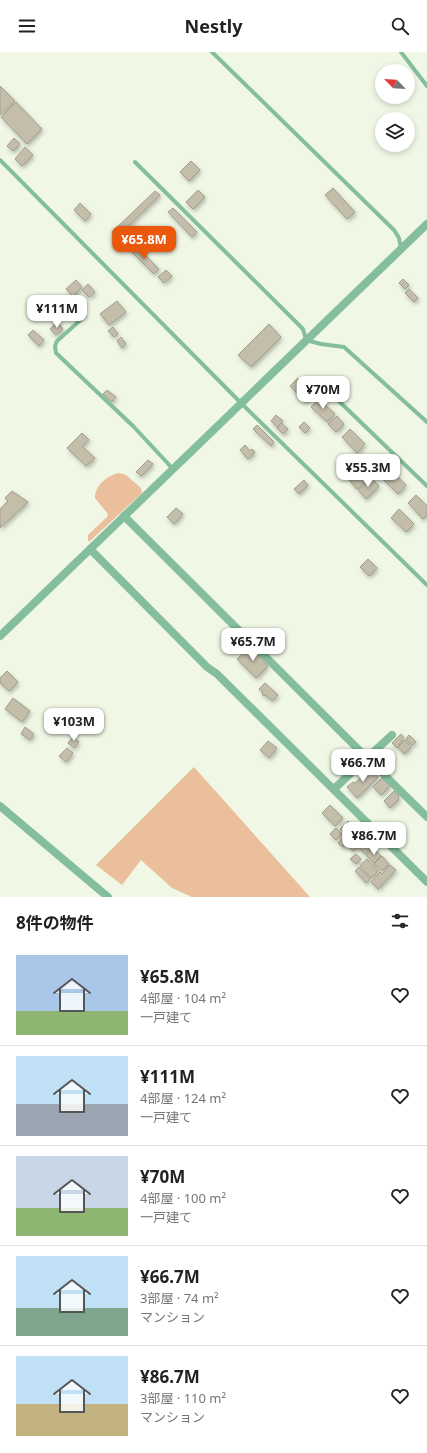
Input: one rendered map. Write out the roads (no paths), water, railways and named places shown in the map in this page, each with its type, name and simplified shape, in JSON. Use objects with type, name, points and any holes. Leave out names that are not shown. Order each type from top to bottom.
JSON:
[{"type":"street","points":[[0,636],[427,224]]},
{"type":"street","points":[[124,516],[427,817]]},
{"type":"street","points":[[90,549],[427,882]]},
{"type":"street","points":[[334,789],[392,735]]},
{"type":"street","points":[[0,806],[108,897]]},
{"type":"lane","points":[[212,52],[394,230],[399,238],[401,249]]},
{"type":"lane","points":[[401,52],[427,86]]},
{"type":"lane","points":[[0,160],[241,403],[427,585]]},
{"type":"lane","points":[[135,162],[303,329],[306,340],[321,344],[344,347],[427,422]]},
{"type":"lane","points":[[85,316],[57,341],[55,346],[56,353],[133,426],[173,469]]},
{"type":"lane","points":[[316,379],[427,486]]}]
